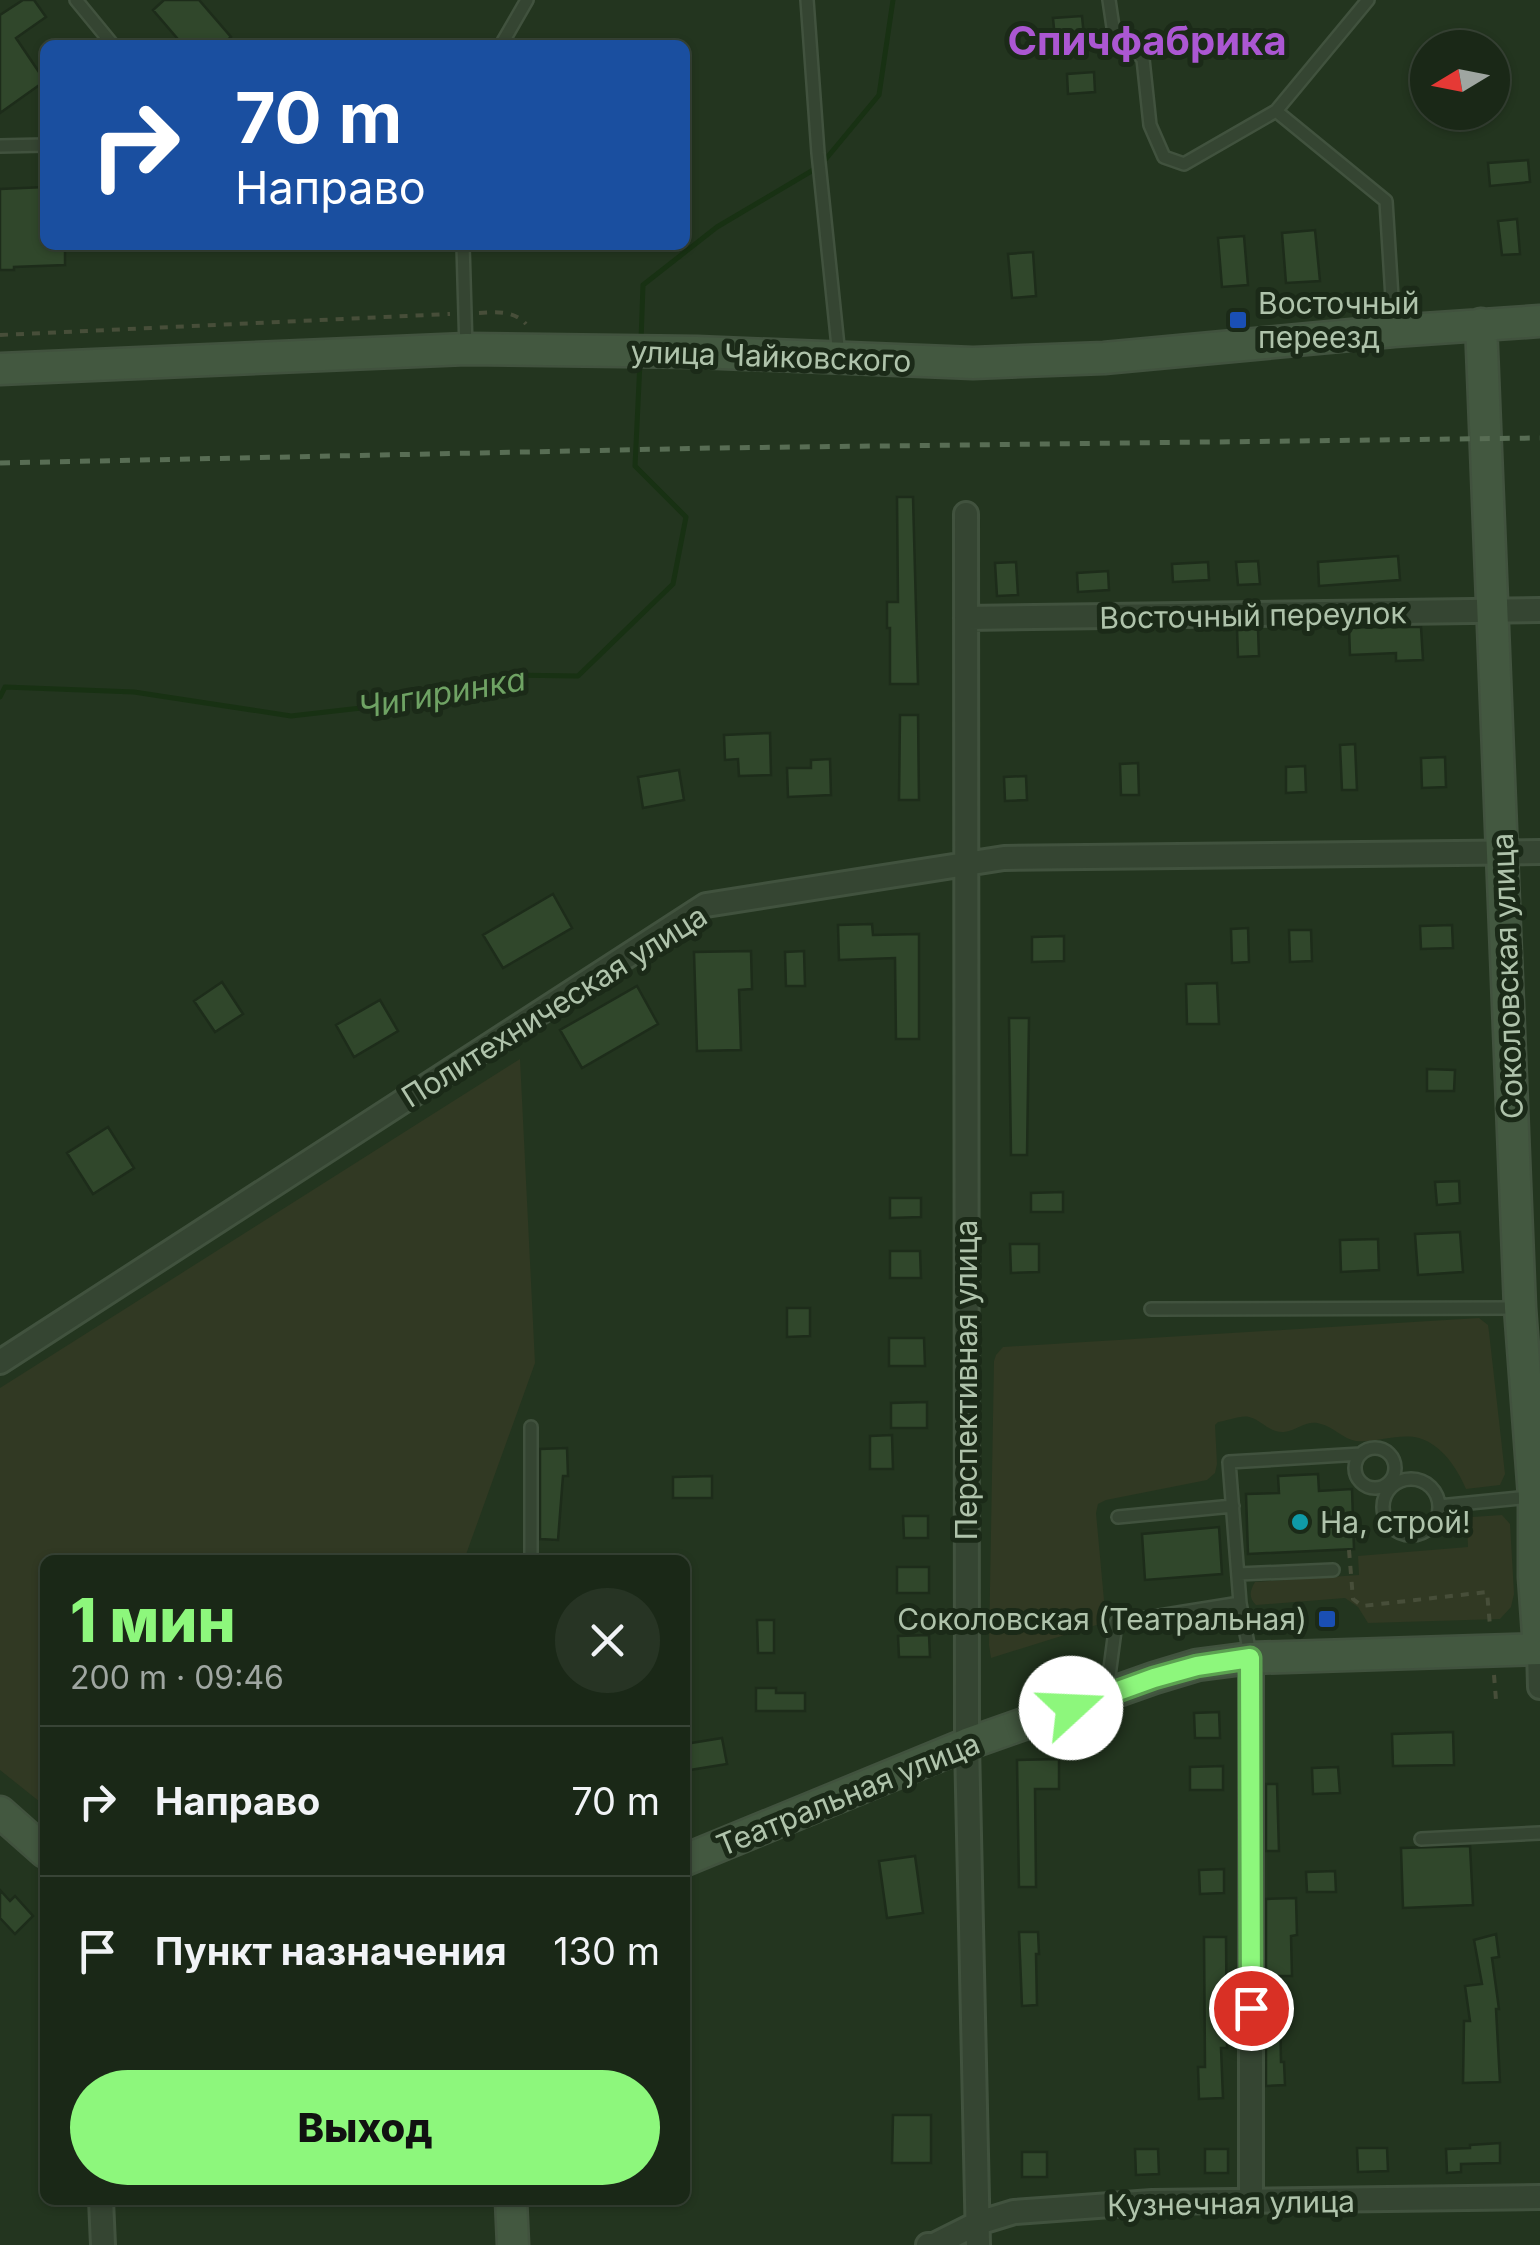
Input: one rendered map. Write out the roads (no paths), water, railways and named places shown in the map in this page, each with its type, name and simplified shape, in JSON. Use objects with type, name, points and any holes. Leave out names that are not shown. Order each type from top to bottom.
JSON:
[{"type":"street","name":"улица Чайковского","points":[[0,369],[466,349],[697,352],[973,363],[1104,358],[1540,321]]},
{"type":"street","name":"Соколовская улица","points":[[1481,324],[1520,1308],[1534,1496],[1540,1687]]},
{"type":"street","name":"Перспективная улица","points":[[966,514],[966,1744],[978,2234]]},
{"type":"street","name":"Восточный переулок","points":[[966,618],[1540,610]]},
{"type":"street","name":"Политехническая улица","points":[[0,1362],[706,905],[1004,858],[1540,852]]},
{"type":"street","name":"Театральная улица","points":[[690,1858],[966,1744],[1197,1666],[1250,1658],[1540,1648]]},
{"type":"street","points":[[1250,1658],[1251,2202]]},
{"type":"street","points":[[0,1812],[40,1848]]},
{"type":"street","name":"Кузнечная улица","points":[[928,2245],[978,2234],[1014,2212],[1152,2202],[1540,2197]]},
{"type":"street","points":[[101,2205],[103,2245]]},
{"type":"street","points":[[511,2205],[513,2245]]},
{"type":"lane","points":[[76,0],[109,40]]},
{"type":"lane","points":[[505,40],[527,0]]},
{"type":"lane","points":[[807,0],[820,179],[839,356]]},
{"type":"lane","points":[[1109,0],[1114,26],[1143,59],[1150,125],[1164,157],[1184,164],[1276,111],[1368,0]]},
{"type":"lane","points":[[1276,111],[1386,202],[1394,331]]},
{"type":"lane","points":[[0,146],[40,146]]},
{"type":"lane","points":[[463,250],[466,349]]},
{"type":"lane","points":[[1151,1309],[1520,1308]]},
{"type":"lane","points":[[531,1427],[531,1555]]},
{"type":"lane","points":[[1250,1658],[1240,1604],[1229,1462],[1361,1454],[1378,1448],[1390,1455],[1409,1478]]},
{"type":"lane","points":[[1361,1454],[1355,1466],[1358,1478],[1374,1488],[1391,1479],[1393,1460]]},
{"type":"lane","points":[[1409,1478],[1418,1479],[1436,1492],[1439,1506],[1434,1524],[1422,1533],[1403,1534],[1391,1527],[1383,1510],[1384,1496],[1392,1485],[1409,1478]]},
{"type":"lane","points":[[1439,1506],[1534,1496]]},
{"type":"lane","points":[[1118,1516],[1232,1506]]},
{"type":"lane","points":[[1238,1574],[1334,1570]]},
{"type":"lane","points":[[1106,1695],[1116,1622],[1240,1604]]},
{"type":"lane","points":[[1421,1839],[1540,1833]]},
{"type":"waterway","name":"Чигиринка","points":[[690,248],[717,227],[820,166],[879,95],[893,0]]},
{"type":"waterway","name":"Чигиринка","points":[[641,341],[643,285],[688,250]]},
{"type":"waterway","name":"Чигиринка","points":[[0,697],[5,687],[134,692],[291,716],[361,708],[507,675],[578,676],[673,584],[686,517],[635,466],[640,362]]},
{"type":"railway","points":[[0,463],[715,448],[1540,438]]},
{"type":"place","name":"Восточный переезд","points":[[1238,320]]},
{"type":"place","name":"На, строй!","points":[[1300,1522]]},
{"type":"place","name":"Соколовская (Театральная)","points":[[1327,1619]]},
{"type":"district","name":"Спичфабрика","points":[[1147,40]]}]
